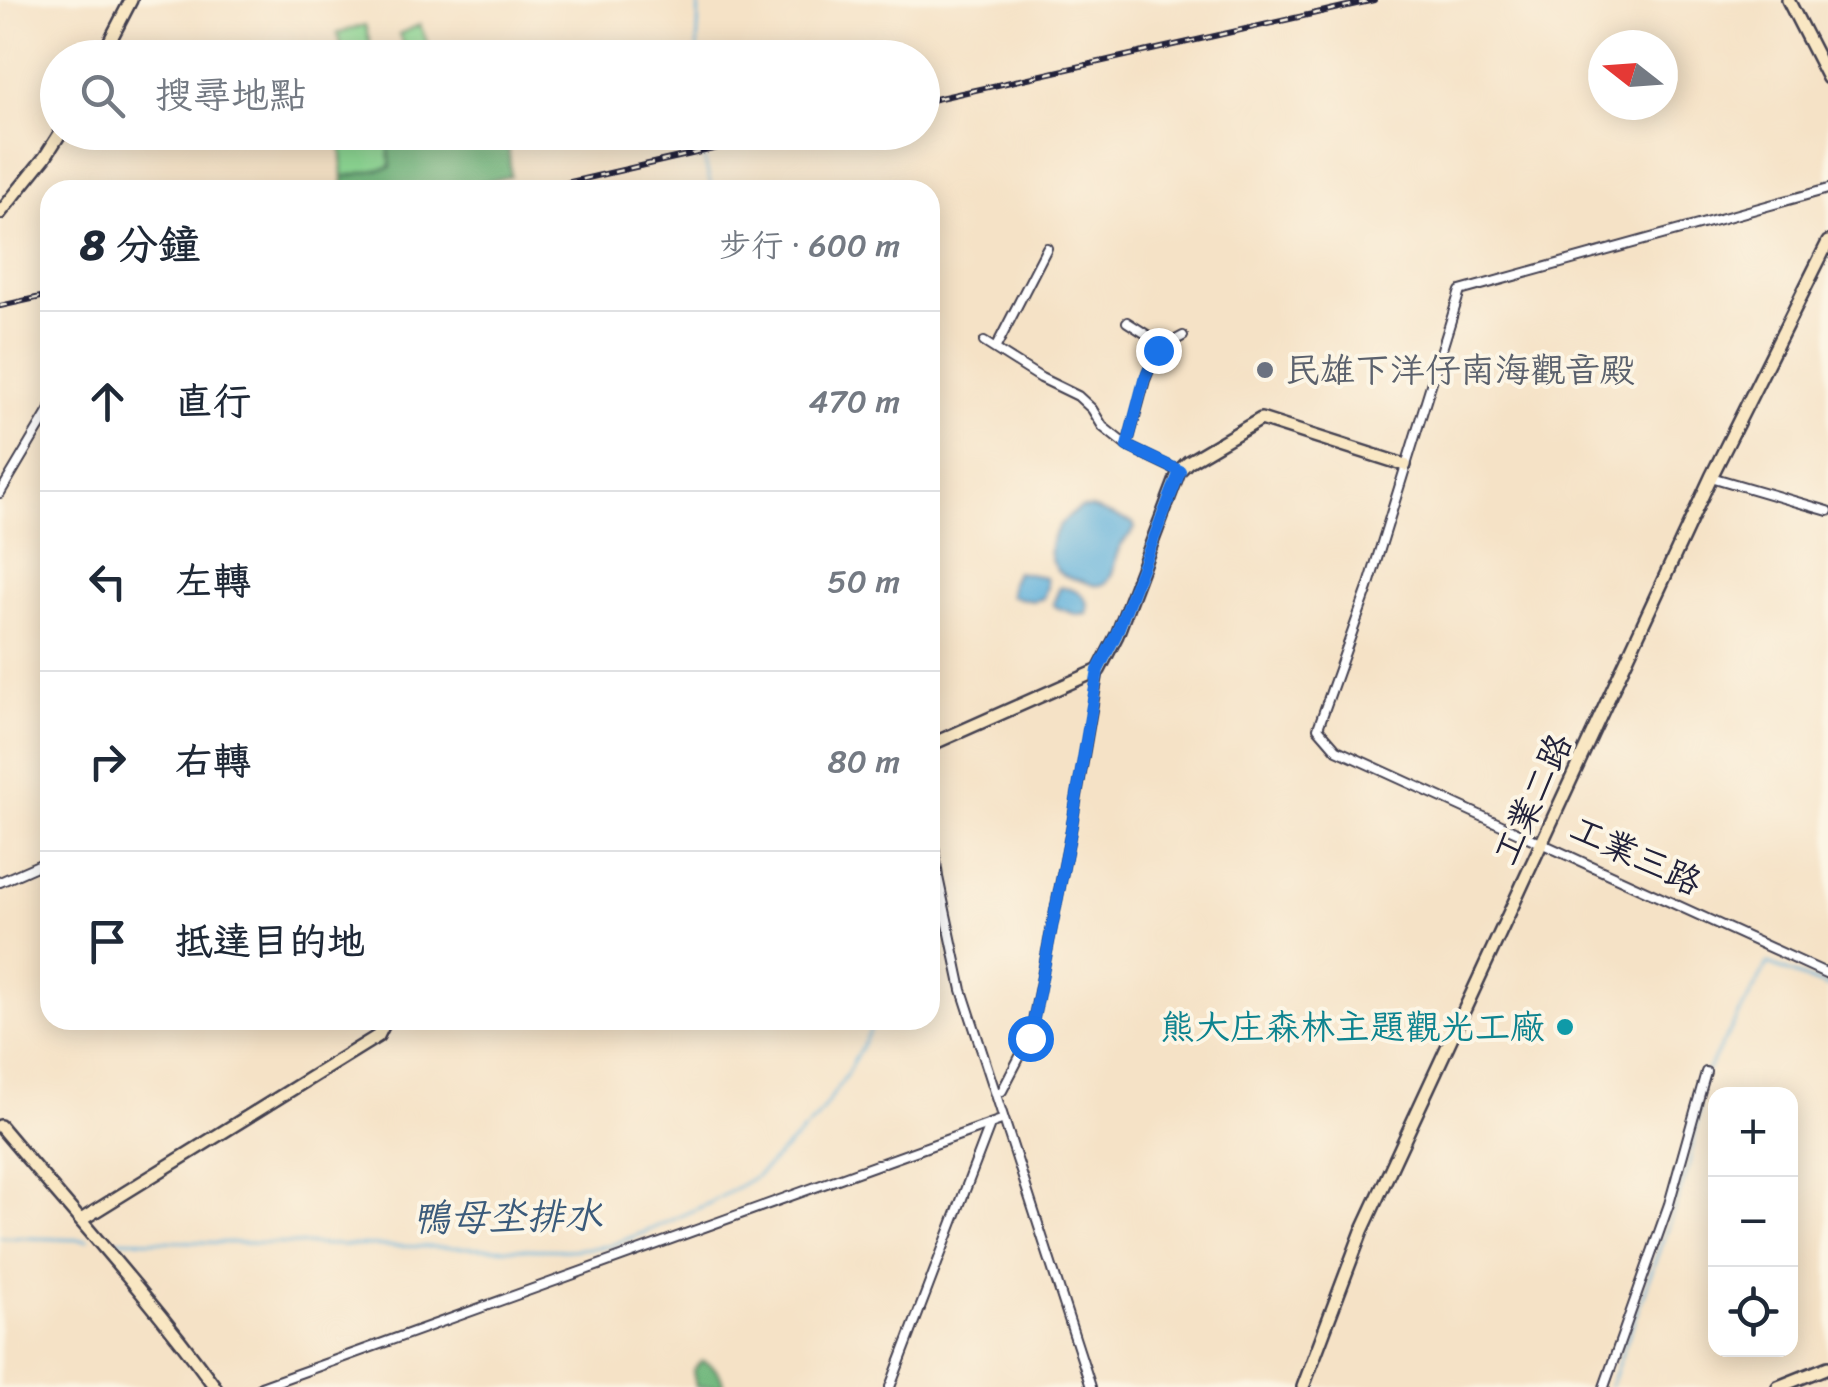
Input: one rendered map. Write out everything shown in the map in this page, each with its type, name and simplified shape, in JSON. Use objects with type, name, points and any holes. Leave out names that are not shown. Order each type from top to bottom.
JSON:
[{"type":"street","points":[[110,40],[131,0]]},
{"type":"street","points":[[1788,0],[1828,78]]},
{"type":"street","points":[[0,213],[49,150]]},
{"type":"street","points":[[1002,1091],[1030,1038],[1098,670],[1116,635],[1180,471],[1188,462],[1261,419],[1405,466],[1460,290],[1828,189]]},
{"type":"street","name":"工業二路","points":[[1303,1387],[1362,1231],[1711,477],[1828,242]]},
{"type":"street","points":[[995,349],[1047,248]]},
{"type":"street","points":[[1127,322],[1149,336],[1158,350]]},
{"type":"street","points":[[1127,446],[1144,380],[1158,350],[1184,336]]},
{"type":"street","points":[[984,342],[1078,396],[1103,427],[1127,446],[1180,471]]},
{"type":"street","points":[[0,492],[40,426]]},
{"type":"street","name":"工業三路","points":[[1405,466],[1368,588],[1318,728],[1337,750],[1828,974]]},
{"type":"street","points":[[1711,477],[1828,512]]},
{"type":"street","points":[[940,741],[1098,670]]},
{"type":"street","points":[[0,882],[40,864]]},
{"type":"street","points":[[940,886],[962,990],[1091,1387]]},
{"type":"street","points":[[81,1220],[378,1036],[381,1030]]},
{"type":"street","points":[[1604,1387],[1670,1204],[1706,1072]]},
{"type":"street","points":[[261,1387],[1004,1119]]},
{"type":"street","points":[[890,1387],[990,1124]]},
{"type":"street","points":[[0,1126],[215,1387]]},
{"type":"street","points":[[1778,1387],[1828,1367]]},
{"type":"green space","points":[[365,25],[369,40],[339,40],[337,33]]},
{"type":"green space","points":[[420,25],[426,40],[402,40],[399,34]]},
{"type":"green space","points":[[342,150],[389,150],[391,167],[343,177]]},
{"type":"green space","points":[[389,150],[509,150],[511,176],[494,180],[343,180],[391,167]]},
{"type":"green space","points":[[701,1361],[717,1370],[724,1387],[696,1387],[693,1371]]},
{"type":"water","points":[[1081,508],[1092,508],[1133,523],[1135,529],[1121,544],[1109,580],[1099,585],[1063,575],[1051,558],[1055,533]]},
{"type":"water","points":[[1016,572],[1046,577],[1043,598],[1033,601],[1010,596]]},
{"type":"water","points":[[1060,587],[1085,598],[1087,614],[1077,615],[1053,604]]},
{"type":"waterway","name":"鴨母坔排水","points":[[698,40],[699,0]]},
{"type":"waterway","name":"鴨母坔排水","points":[[702,150],[709,180]]},
{"type":"waterway","points":[[1707,1071],[1768,964],[1828,987]]},
{"type":"waterway","name":"鴨母坔排水","points":[[106,1240],[570,1250],[609,1246],[712,1202],[758,1175],[817,1118],[871,1030]]},
{"type":"waterway","points":[[1610,1387],[1688,1169],[1700,1108]]},
{"type":"waterway","name":"鴨母坔排水","points":[[0,1237],[88,1240]]},
{"type":"railway","points":[[940,98],[1374,0]]},
{"type":"railway","points":[[579,180],[709,150]]},
{"type":"railway","points":[[0,306],[40,297]]},
{"type":"place","name":"民雄下洋仔南海觀音殿","points":[[1265,370]]},
{"type":"place","name":"熊大庄森林主題觀光工廠","points":[[1565,1027]]},
{"type":"route","points":[[1030,1038],[1098,670],[1116,635],[1180,471],[1127,446],[1144,380],[1158,350]]}]
